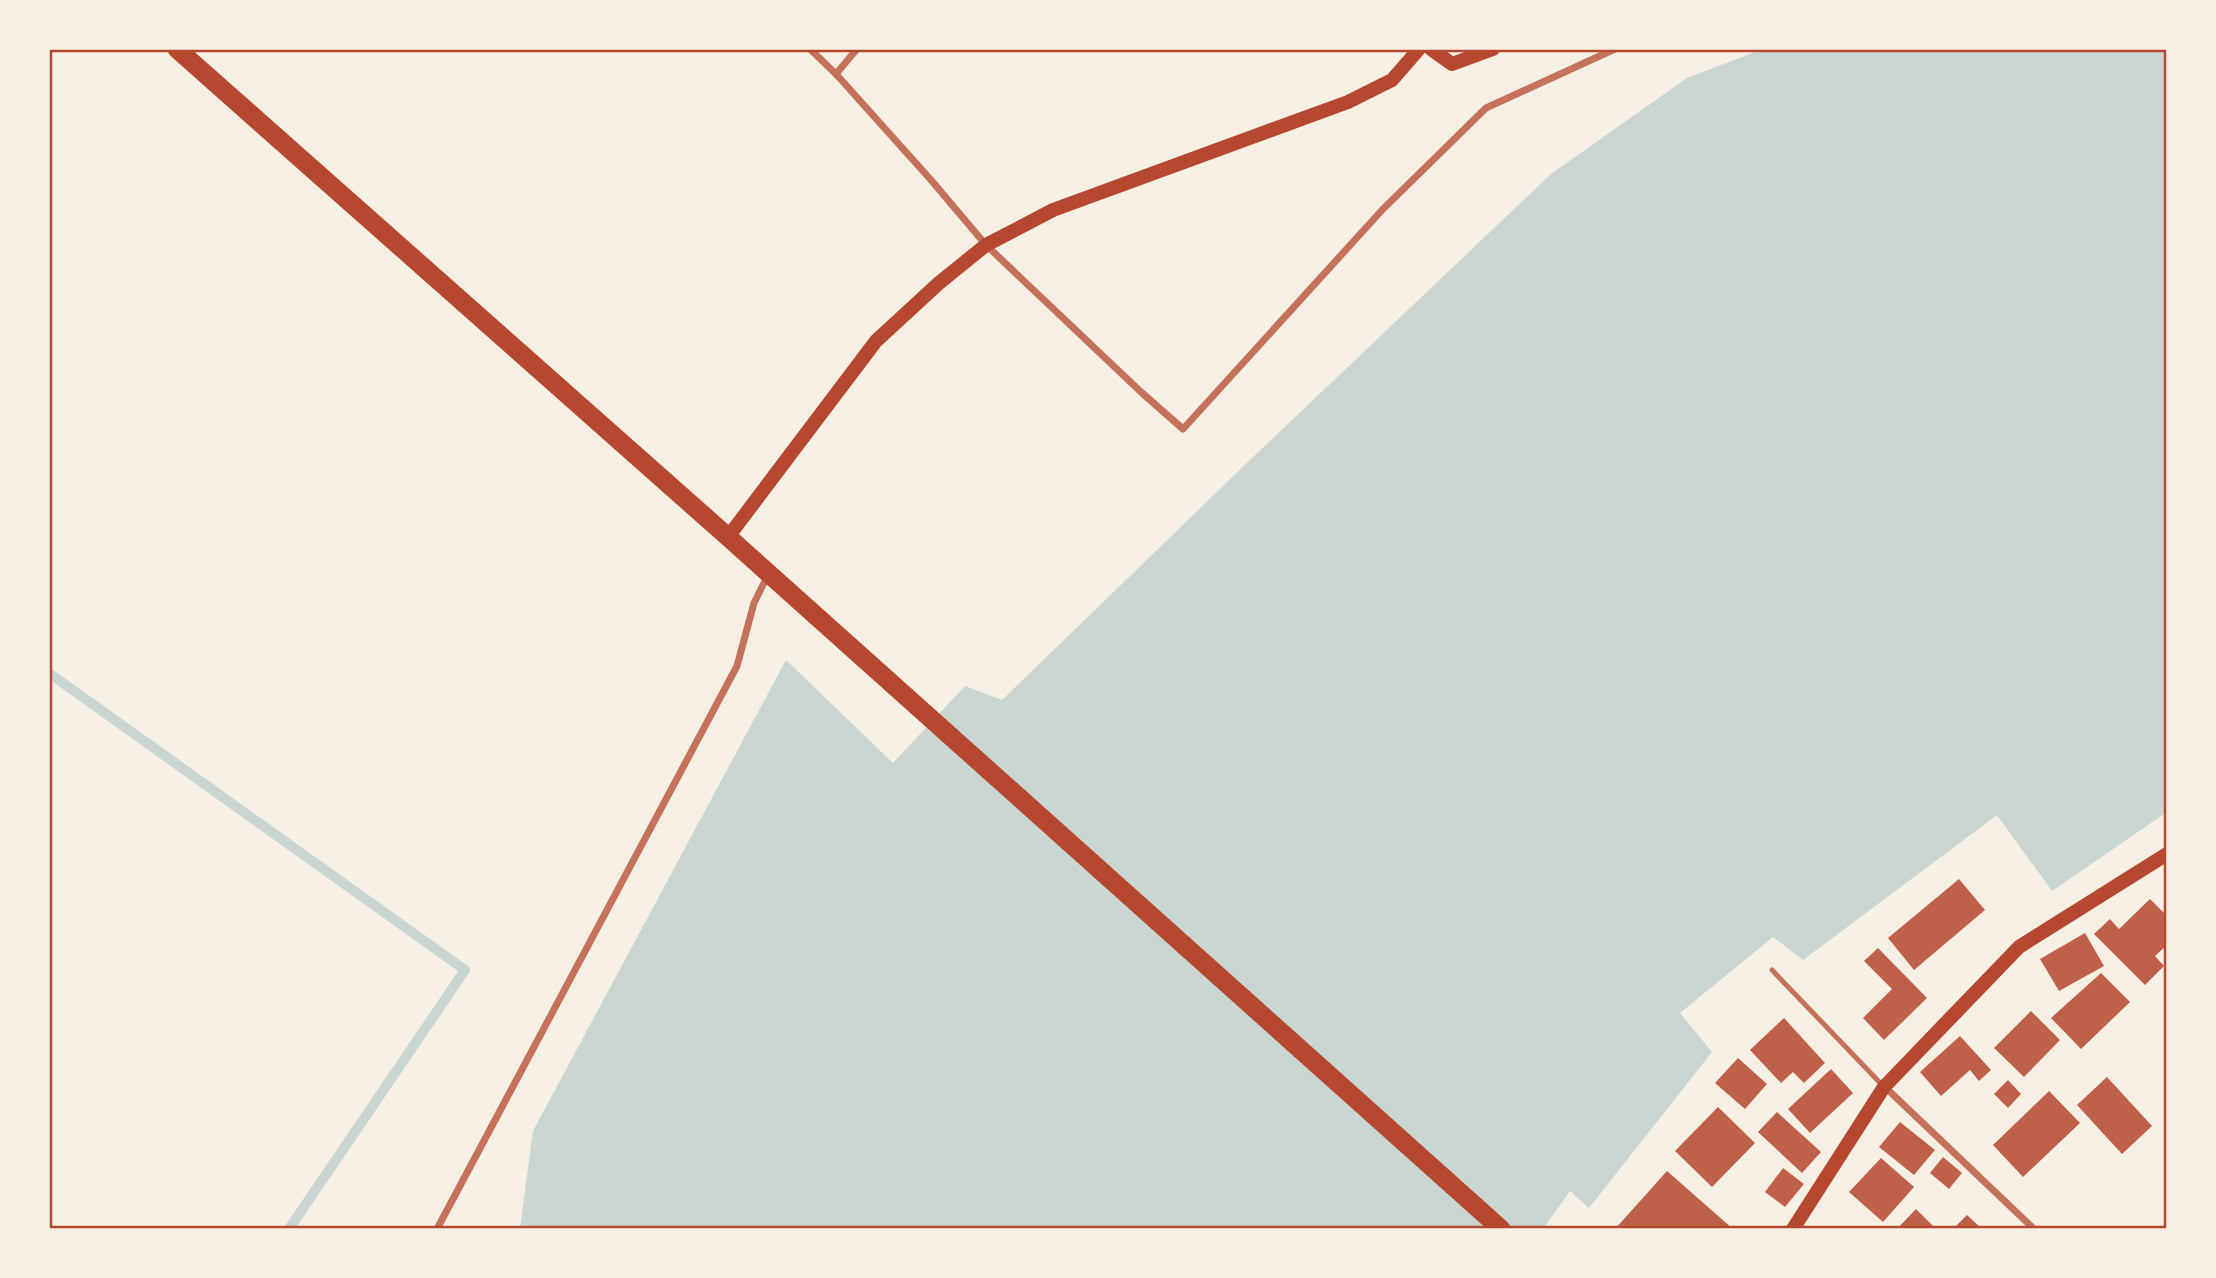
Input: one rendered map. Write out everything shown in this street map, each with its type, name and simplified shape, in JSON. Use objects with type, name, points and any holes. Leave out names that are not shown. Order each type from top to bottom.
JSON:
[{"type":"highway","points":[[177,49],[1502,1229]]},
{"type":"main road","points":[[728,537],[876,341],[939,283],[986,245],[1053,210],[1348,102],[1392,80],[1419,49]]},
{"type":"main road","points":[[1431,49],[1452,64],[1493,49]]},
{"type":"main road","points":[[1793,1229],[1884,1087],[2019,947],[2167,854]]},
{"type":"street","points":[[810,49],[932,180],[986,245],[1183,429],[1382,209],[1486,108],[1615,49]]},
{"type":"street","points":[[836,74],[857,49]]},
{"type":"street","points":[[437,1229],[737,666],[754,603],[769,574]]},
{"type":"street","points":[[1884,1087],[2034,1229]]},
{"type":"lane","points":[[1772,970],[1884,1087]]},
{"type":"shaded area","points":[[1763,49],[2167,49],[2167,812],[2052,891],[1997,815],[1803,960],[1773,937],[1680,1013],[1712,1052],[1589,1208],[1570,1191],[1543,1229],[520,1229],[533,1131],[786,660],[893,763],[965,686],[1002,700],[1551,174],[1687,78]]},
{"type":"building","points":[[1959,879],[1985,910],[1914,970],[1888,938]]},
{"type":"building","points":[[2150,899],[2167,916],[2167,945],[2155,956],[2164,966],[2145,985],[2094,934],[2110,919],[2119,929]]},
{"type":"building","points":[[2085,933],[2104,966],[2059,991],[2040,959]]},
{"type":"building","points":[[1878,948],[1927,998],[1884,1040],[1863,1018],[1892,989],[1864,961]]},
{"type":"building","points":[[2101,973],[2130,1002],[2081,1049],[2051,1018]]},
{"type":"building","points":[[2031,1011],[2060,1040],[2024,1077],[1994,1048]]},
{"type":"building","points":[[1784,1018],[1825,1063],[1804,1083],[1793,1072],[1781,1083],[1750,1050]]},
{"type":"building","points":[[1960,1036],[1991,1070],[1979,1081],[1970,1070],[1941,1096],[1920,1072]]},
{"type":"building","points":[[1738,1058],[1767,1084],[1745,1109],[1715,1083]]},
{"type":"building","points":[[1831,1069],[1853,1093],[1810,1133],[1788,1109]]},
{"type":"building","points":[[2107,1077],[2152,1126],[2122,1154],[2077,1105]]},
{"type":"building","points":[[2008,1080],[2021,1094],[2008,1108],[1994,1094]]},
{"type":"building","points":[[2049,1091],[2080,1123],[2023,1177],[1993,1145]]},
{"type":"building","points":[[1718,1107],[1755,1143],[1712,1187],[1675,1151]]},
{"type":"building","points":[[1777,1112],[1821,1152],[1802,1173],[1758,1132]]},
{"type":"building","points":[[1900,1122],[1935,1150],[1914,1175],[1879,1147]]},
{"type":"building","points":[[1943,1157],[1962,1173],[1949,1189],[1930,1173]]},
{"type":"building","points":[[1881,1158],[1914,1187],[1883,1222],[1849,1192]]},
{"type":"building","points":[[1783,1168],[1804,1184],[1785,1207],[1765,1192]]},
{"type":"building","points":[[1667,1171],[1733,1229],[1615,1229]]},
{"type":"building","points":[[1916,1209],[1936,1229],[1897,1229]]},
{"type":"building","points":[[1967,1215],[1982,1229],[1953,1229]]},
{"type":"waterway","points":[[49,673],[465,970],[289,1229]]}]
